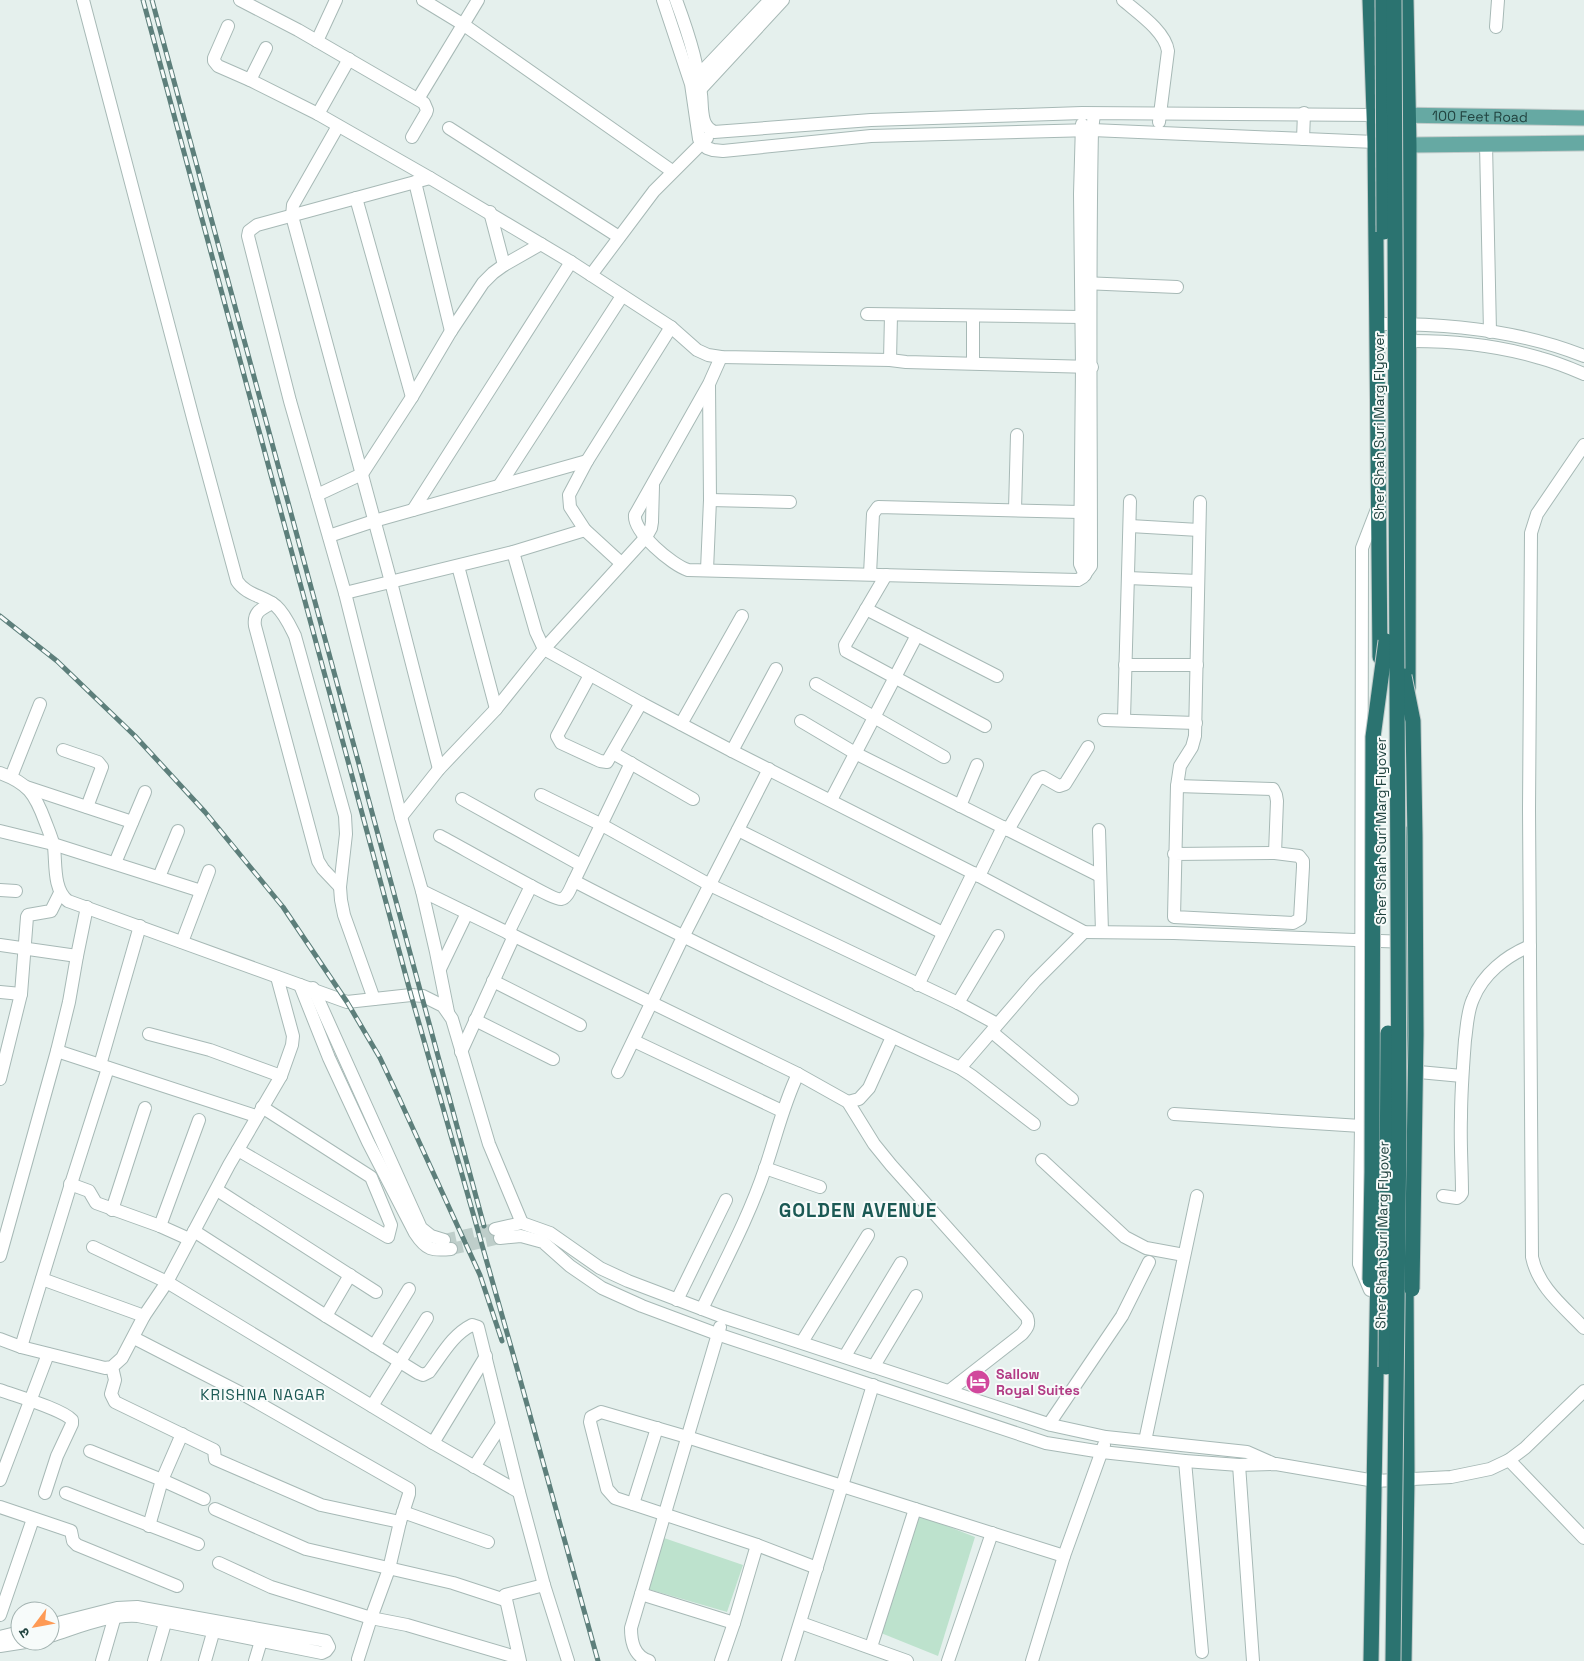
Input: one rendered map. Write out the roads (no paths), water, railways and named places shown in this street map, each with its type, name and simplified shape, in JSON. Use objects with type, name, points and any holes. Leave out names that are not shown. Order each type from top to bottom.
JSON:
[{"type":"highway","points":[[1370,0],[1375,142],[1379,505],[1380,942],[1380,1126],[1371,1661]]},
{"type":"highway","name":"Sher Shah Suri Marg Flyover","points":[[1383,0],[1399,1132],[1393,1661]]},
{"type":"highway","name":"Sher Shah Suri Marg Flyover","points":[[1383,1661],[1392,642],[1394,0]]},
{"type":"highway","points":[[1404,1661],[1407,1479],[1409,340],[1409,145],[1406,0]]},
{"type":"highway","points":[[1377,1331],[1370,1285],[1373,737],[1392,642]]},
{"type":"highway","points":[[1392,642],[1413,721],[1416,1035],[1412,1289],[1406,1340]]},
{"type":"main road","name":"100 Feet Road","points":[[1374,115],[1584,118]]},
{"type":"main road","name":"100 Feet Road","points":[[1375,142],[1409,145],[1584,143]]},
{"type":"street","points":[[84,0],[237,581],[244,589],[272,603],[282,612],[295,636],[345,816],[346,834],[340,887],[344,915],[374,999]]},
{"type":"street","points":[[240,0],[317,41],[418,99],[424,104],[426,110],[412,137]]},
{"type":"street","points":[[317,41],[336,0]]},
{"type":"street","points":[[423,0],[464,25],[672,171]]},
{"type":"street","points":[[418,99],[478,0]]},
{"type":"street","points":[[663,0],[682,54],[696,86],[698,135],[702,143],[714,150],[723,151],[871,136],[1087,130],[1375,142]]},
{"type":"street","points":[[676,0],[687,32],[703,118],[708,129],[714,132],[871,120],[1088,114],[1374,115]]},
{"type":"street","points":[[696,86],[770,0]]},
{"type":"street","points":[[696,86],[783,0]]},
{"type":"street","points":[[1123,0],[1160,34],[1167,45],[1168,50],[1159,114],[1159,132]]},
{"type":"street","points":[[1496,27],[1498,0]]},
{"type":"street","points":[[228,26],[214,61],[218,66],[318,114],[490,212],[671,327],[697,350],[708,355],[721,357],[890,360],[1087,367]]},
{"type":"street","points":[[250,80],[266,48]]},
{"type":"street","points":[[318,114],[349,59]]},
{"type":"street","points":[[1087,367],[1081,317],[1090,245],[1088,114]]},
{"type":"street","points":[[1303,139],[1304,114]]},
{"type":"street","points":[[338,126],[293,205],[292,216],[440,768]]},
{"type":"street","points":[[449,128],[619,236]]},
{"type":"street","points":[[591,276],[654,191],[672,171],[714,132]]},
{"type":"street","points":[[1486,144],[1490,332]]},
{"type":"street","points":[[430,178],[257,225],[249,231],[248,236],[290,401],[345,593],[401,817],[422,891],[448,1012]]},
{"type":"street","points":[[415,182],[451,331]]},
{"type":"street","points":[[356,198],[412,397]]},
{"type":"street","points":[[490,212],[504,265]]},
{"type":"street","points":[[317,495],[362,474],[412,397],[451,331],[488,277],[504,265],[541,244]]},
{"type":"street","points":[[413,510],[571,262]]},
{"type":"street","points":[[1086,283],[1177,287]]},
{"type":"street","points":[[1085,575],[1080,564],[1080,512],[1086,425],[1086,283]]},
{"type":"street","points":[[499,486],[622,296]]},
{"type":"street","points":[[868,314],[1081,317]]},
{"type":"street","points":[[890,315],[890,360]]},
{"type":"street","points":[[972,363],[973,316]]},
{"type":"street","points":[[1376,324],[1408,324],[1490,332],[1525,338],[1584,356]]},
{"type":"street","points":[[621,563],[585,530],[570,507],[571,489],[671,327]]},
{"type":"street","points":[[1376,342],[1409,340],[1468,343],[1540,358],[1584,374]]},
{"type":"street","points":[[401,817],[440,768],[496,709],[544,648],[646,536],[652,522],[653,481],[709,384],[721,357]]},
{"type":"street","points":[[707,570],[710,500],[709,384]]},
{"type":"street","points":[[646,536],[659,551],[679,567],[688,570],[1078,580],[1085,575],[1091,566],[1086,425]]},
{"type":"street","points":[[1015,510],[1017,435]]},
{"type":"street","points":[[1584,445],[1537,514],[1531,533],[1529,808],[1532,1257],[1534,1270],[1541,1283],[1584,1328]]},
{"type":"street","points":[[329,536],[374,521],[587,461]]},
{"type":"street","points":[[710,500],[790,502]]},
{"type":"street","points":[[1124,719],[1130,501]]},
{"type":"street","points":[[1174,933],[1176,786],[1180,766],[1194,743],[1196,723],[1200,502]]},
{"type":"street","points":[[1370,1285],[1359,1264],[1362,941],[1362,548],[1379,505]]},
{"type":"street","points":[[870,574],[873,514],[878,507],[1080,512]]},
{"type":"street","points":[[1130,526],[1199,530]]},
{"type":"street","points":[[345,593],[513,552],[585,530]]},
{"type":"street","points":[[513,552],[536,632],[544,648],[641,703],[732,751],[976,874],[1084,932],[1174,933],[1407,942]]},
{"type":"street","points":[[458,566],[496,709]]},
{"type":"street","points":[[886,575],[845,644],[846,651],[985,726]]},
{"type":"street","points":[[1128,578],[1198,581]]},
{"type":"street","points":[[272,603],[258,611],[255,615],[254,626],[318,861],[340,887]]},
{"type":"street","points":[[866,609],[997,676]]},
{"type":"street","points":[[681,724],[742,616]]},
{"type":"street","points":[[831,800],[917,635]]},
{"type":"street","points":[[1125,665],[1197,665]]},
{"type":"street","points":[[732,751],[776,669]]},
{"type":"street","points":[[590,675],[557,736],[561,743],[604,762],[613,753],[641,703]]},
{"type":"street","points":[[816,684],[944,757]]},
{"type":"street","points":[[40,704],[5,775],[26,787],[132,822]]},
{"type":"street","points":[[1104,720],[1124,719],[1196,723]]},
{"type":"street","points":[[801,721],[855,753],[1100,876]]},
{"type":"street","points":[[918,985],[943,932],[976,874],[1037,780],[1044,777],[1059,786],[1065,784],[1088,747]]},
{"type":"street","points":[[63,750],[98,762],[102,767],[86,807]]},
{"type":"street","points":[[613,753],[693,798]]},
{"type":"street","points":[[440,836],[560,900],[566,897],[631,763]]},
{"type":"street","points":[[960,806],[977,765]]},
{"type":"street","points":[[618,1072],[683,937],[769,769]]},
{"type":"street","points":[[1176,786],[1272,789],[1277,801],[1275,853]]},
{"type":"street","points":[[0,1079],[21,994],[28,915],[51,911],[60,892],[54,844],[38,803],[26,787]]},
{"type":"street","points":[[115,863],[145,792]]},
{"type":"street","points":[[541,795],[602,825],[710,885],[958,1003],[995,1028],[1072,1099]]},
{"type":"street","points":[[462,799],[581,865]]},
{"type":"street","points":[[738,830],[943,932]]},
{"type":"street","points":[[1099,830],[1102,932]]},
{"type":"street","points":[[0,831],[54,844],[201,891]]},
{"type":"street","points":[[159,877],[178,832]]},
{"type":"street","points":[[1174,854],[1275,853],[1299,856],[1303,861],[1300,919],[1298,921],[1293,923],[1174,917]]},
{"type":"street","points":[[182,942],[209,871]]},
{"type":"street","points":[[574,880],[683,937],[960,1068],[1034,1124]]},
{"type":"street","points":[[461,1052],[493,981],[532,886]]},
{"type":"street","points":[[0,890],[16,891]]},
{"type":"street","points":[[422,891],[798,1074],[848,1102],[874,1144],[890,1165],[1028,1321],[1027,1329],[1022,1334],[949,1391]]},
{"type":"street","points":[[60,892],[68,901],[277,977],[313,988],[347,1002],[411,996],[422,996],[439,1002],[452,1018],[488,1144],[522,1230],[543,1242],[570,1266],[602,1288],[642,1306],[717,1334],[1046,1443],[1102,1452],[1185,1461],[1238,1465],[1276,1464],[1375,1481],[1451,1477],[1490,1469],[1509,1460],[1525,1448],[1584,1391]]},
{"type":"street","points":[[0,1256],[58,1051],[87,907]]},
{"type":"street","points":[[440,969],[467,913]]},
{"type":"street","points":[[21,1347],[104,1066],[140,926]]},
{"type":"street","points":[[960,1068],[1035,982],[1084,932]]},
{"type":"street","points":[[958,1003],[998,936]]},
{"type":"street","points":[[0,945],[77,956]]},
{"type":"street","points":[[1443,1196],[1457,1198],[1462,1193],[1460,1117],[1462,1076],[1467,1025],[1473,998],[1485,978],[1494,969],[1518,951],[1530,946]]},
{"type":"street","points":[[0,1340],[105,1368],[112,1367],[122,1358],[144,1316],[167,1282],[259,1112],[281,1076],[292,1045],[292,1036],[277,977]]},
{"type":"street","points":[[493,981],[580,1025]]},
{"type":"street","points":[[300,985],[364,1134],[414,1233],[424,1246],[432,1250],[448,1245],[421,1228],[313,988]]},
{"type":"street","points":[[0,992],[21,994]]},
{"type":"street","points":[[475,1020],[553,1059]]},
{"type":"street","points":[[149,1034],[210,1050],[281,1076]]},
{"type":"street","points":[[848,1102],[858,1099],[869,1088],[892,1037]]},
{"type":"street","points":[[634,1041],[782,1111]]},
{"type":"street","points":[[58,1051],[259,1112],[371,1177],[391,1225],[388,1237],[238,1150]]},
{"type":"street","points":[[1407,1070],[1462,1076]]},
{"type":"street","points":[[702,1310],[750,1209],[765,1168],[782,1111],[798,1074]]},
{"type":"street","points":[[112,1210],[145,1108]]},
{"type":"street","points":[[1174,1114],[1361,1126]]},
{"type":"street","points":[[160,1226],[198,1120]]},
{"type":"street","points":[[1042,1160],[1125,1236],[1146,1248],[1184,1255]]},
{"type":"street","points":[[765,1168],[820,1187]]},
{"type":"street","points":[[70,1184],[89,1191],[96,1203],[112,1210],[192,1235],[418,1373],[426,1374],[461,1331],[472,1325],[478,1327],[544,1585],[568,1661]]},
{"type":"street","points":[[216,1190],[376,1292]]},
{"type":"street","points":[[1145,1442],[1197,1196]]},
{"type":"street","points":[[677,1300],[726,1200]]},
{"type":"street","points":[[498,1234],[522,1230],[550,1233],[600,1268],[702,1310],[1049,1424],[1106,1437],[1247,1452],[1276,1464]]},
{"type":"street","points":[[802,1342],[868,1235]]},
{"type":"street","points":[[93,1247],[167,1282],[432,1443],[519,1492]]},
{"type":"street","points":[[1049,1424],[1122,1316],[1149,1262]]},
{"type":"street","points":[[844,1356],[901,1264]]},
{"type":"street","points":[[326,1316],[350,1275]]},
{"type":"street","points":[[42,1279],[144,1316]]},
{"type":"street","points":[[374,1346],[409,1289]]},
{"type":"street","points":[[874,1366],[916,1296]]},
{"type":"street","points":[[649,1661],[642,1659],[637,1653],[631,1639],[631,1628],[717,1334],[724,1317]]},
{"type":"street","points":[[372,1406],[428,1318]]},
{"type":"street","points":[[134,1338],[239,1392],[407,1487],[410,1491],[389,1569],[371,1618],[359,1660]]},
{"type":"street","points":[[0,1480],[48,1354]]},
{"type":"street","points":[[432,1443],[486,1356]]},
{"type":"street","points":[[112,1367],[115,1380],[111,1394],[114,1402],[214,1450],[216,1453],[214,1458],[218,1460],[321,1505],[402,1517],[488,1542]]},
{"type":"street","points":[[788,1661],[874,1385]]},
{"type":"street","points":[[0,1390],[30,1400],[72,1420],[72,1424],[57,1456],[45,1493]]},
{"type":"street","points":[[957,1413],[963,1395]]},
{"type":"street","points":[[817,1568],[757,1545],[615,1498],[607,1489],[590,1422],[591,1418],[595,1414],[602,1412],[657,1428],[1064,1556]]},
{"type":"street","points":[[474,1467],[502,1424]]},
{"type":"street","points":[[633,1504],[657,1428]]},
{"type":"street","points":[[149,1526],[162,1480],[182,1434]]},
{"type":"street","points":[[1032,1661],[1064,1556],[1106,1437]]},
{"type":"street","points":[[90,1451],[162,1480],[204,1500]]},
{"type":"street","points":[[1509,1460],[1584,1538]]},
{"type":"street","points":[[1185,1461],[1202,1652]]},
{"type":"street","points":[[1238,1465],[1253,1661]]},
{"type":"street","points":[[66,1493],[198,1544]]},
{"type":"street","points":[[0,1508],[71,1531],[73,1542],[77,1545],[177,1586]]},
{"type":"street","points":[[871,1647],[914,1509]]},
{"type":"street","points":[[215,1510],[306,1549],[453,1583],[505,1600]]},
{"type":"street","points":[[0,1615],[33,1519]]},
{"type":"street","points":[[948,1661],[992,1533]]},
{"type":"street","points":[[721,1661],[757,1545]]},
{"type":"street","points":[[219,1563],[271,1587],[371,1618],[407,1626],[520,1660]]},
{"type":"street","points":[[520,1660],[505,1600],[506,1594],[544,1585]]},
{"type":"street","points":[[641,1594],[734,1623]]},
{"type":"street","points":[[60,1622],[117,1608],[137,1607],[329,1644],[328,1650],[322,1653],[305,1655],[261,1641],[213,1633],[138,1616],[115,1616],[60,1633]]},
{"type":"street","points":[[102,1661],[115,1616]]},
{"type":"street","points":[[154,1661],[164,1622]]},
{"type":"street","points":[[801,1622],[907,1661]]},
{"type":"street","points":[[205,1661],[213,1633]]},
{"type":"street","points":[[256,1661],[261,1641]]},
{"type":"tunnel","points":[[444,1240],[495,1229]]},
{"type":"tunnel","points":[[451,1249],[500,1238]]},
{"type":"railway","points":[[143,0],[411,995],[598,1661]]},
{"type":"railway","points":[[152,0],[484,1226]]},
{"type":"railway","points":[[0,616],[57,661],[135,736],[205,812],[283,907],[347,1002],[380,1058],[480,1275],[502,1341]]},
{"type":"place","name":"Sallow Royal Suites","points":[[978,1382]]},
{"type":"district","name":"GOLDEN AVENUE","points":[[858,1210]]},
{"type":"district","name":"KRISHNA NAGAR","points":[[263,1395]]}]
